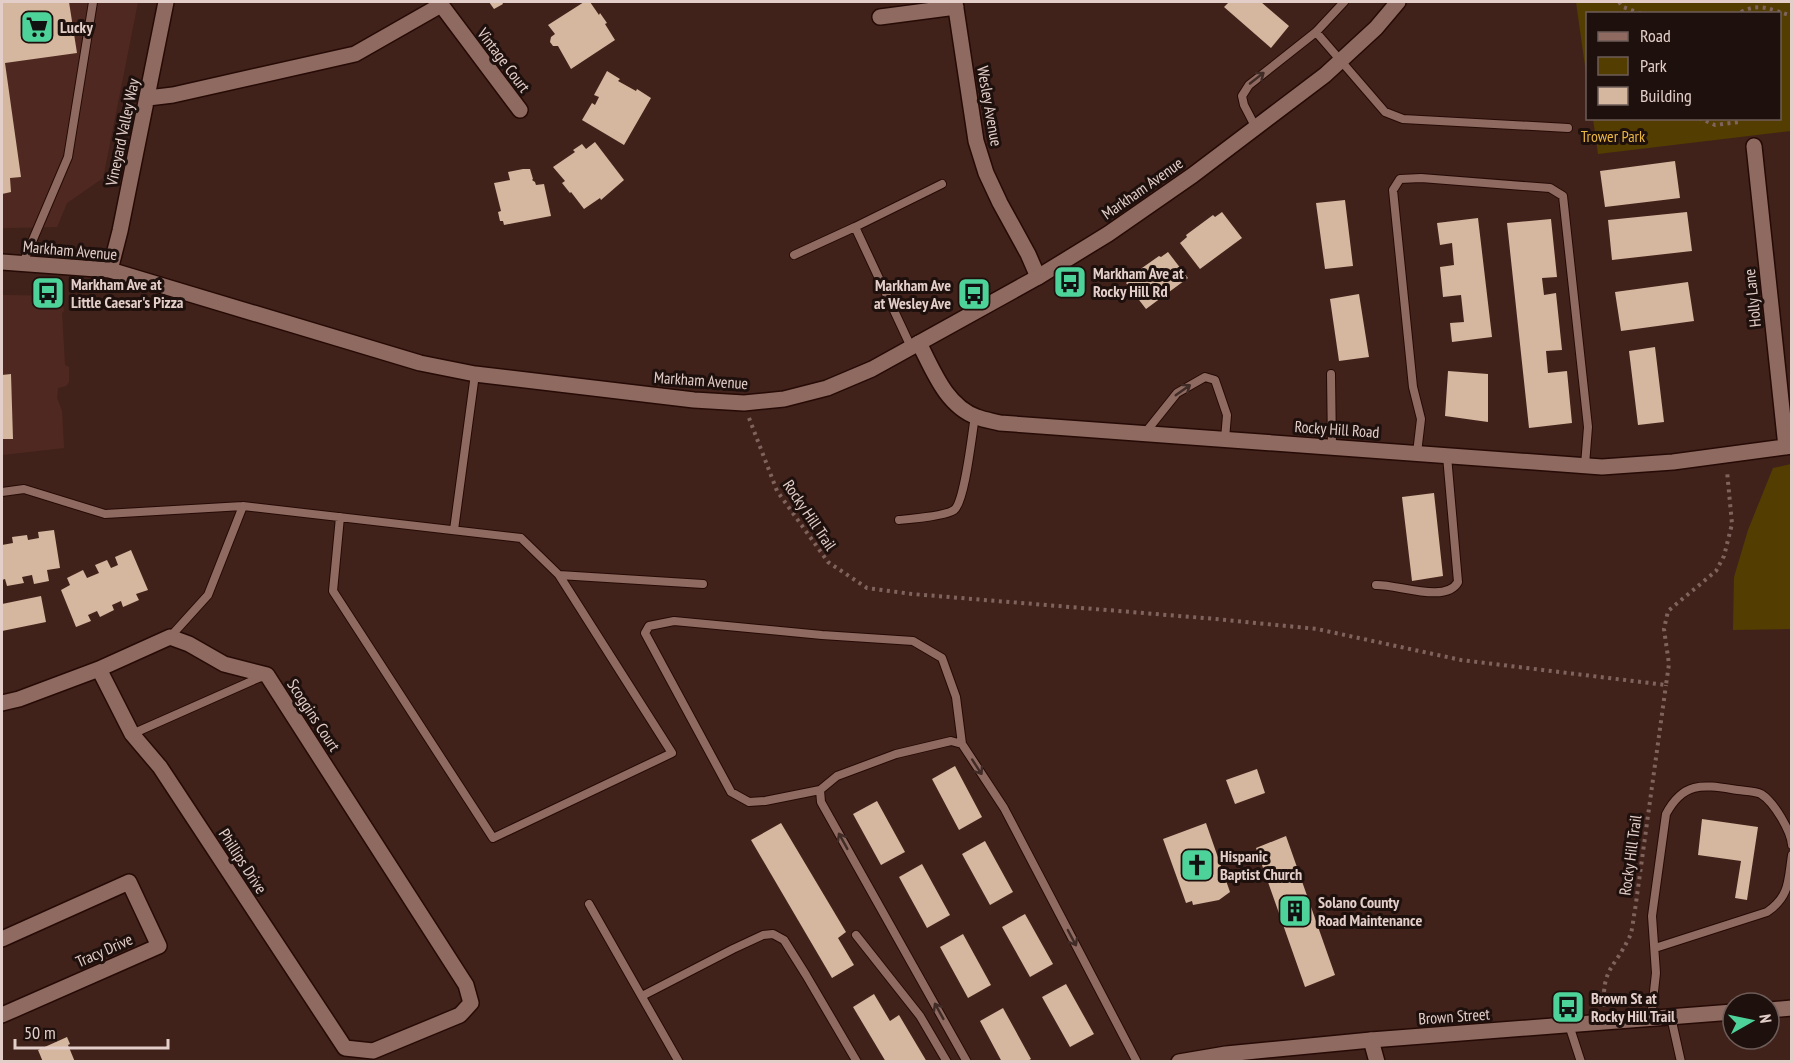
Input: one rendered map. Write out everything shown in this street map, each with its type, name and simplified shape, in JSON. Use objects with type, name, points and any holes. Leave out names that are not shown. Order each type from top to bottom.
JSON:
[{"type":"street","name":"Vineyard Valley Way","points":[[110,270],[148,98],[166,2]]},
{"type":"street","name":"Markham Avenue","points":[[2,262],[110,270],[420,363],[475,374],[693,400],[744,403],[784,399],[827,388],[872,369],[1038,277],[1107,234],[1193,175],[1325,75],[1376,28],[1398,2]]},
{"type":"street","points":[[148,98],[172,95],[355,54],[440,3]]},
{"type":"street","name":"Vintage Court","points":[[440,3],[520,110]]},
{"type":"street","points":[[880,17],[955,4]]},
{"type":"street","name":"Wesley Avenue","points":[[955,4],[976,141],[986,173],[1038,277]]},
{"type":"street","name":"Holly Lane","points":[[1754,146],[1789,447]]},
{"type":"street","name":"Rocky Hill Road","points":[[915,345],[954,402],[975,416],[1000,423],[1602,467],[1673,462],[1789,447]]},
{"type":"street","points":[[2,703],[19,699],[99,669],[170,637]]},
{"type":"street","name":"Scoggins Court","points":[[170,637],[189,644],[224,664],[267,675],[466,985],[471,1003],[460,1015],[373,1051]]},
{"type":"street","name":"Phillips Drive","points":[[99,669],[132,734],[160,767],[345,1048],[373,1051]]},
{"type":"street","name":"Tracy Drive","points":[[2,939],[129,882],[159,946],[2,1015]]},
{"type":"street","name":"Brown Street","points":[[1179,1062],[1227,1054],[1721,1013]]},
{"type":"street","points":[[1371,1041],[1377,1062]]},
{"type":"lane","points":[[23,263],[68,157],[93,2]]},
{"type":"lane","points":[[1256,128],[1242,96],[1249,85],[1316,32],[1344,2]]},
{"type":"lane","points":[[1316,32],[1385,112],[1402,119],[1568,128]]},
{"type":"lane","points":[[1417,453],[1421,419],[1413,387],[1393,190],[1400,179],[1421,178],[1550,188],[1563,196],[1588,427],[1585,465]]},
{"type":"lane","points":[[794,255],[942,184]]},
{"type":"lane","points":[[855,227],[915,345]]},
{"type":"lane","points":[[454,530],[475,374]]},
{"type":"lane","points":[[1331,374],[1332,447]]},
{"type":"lane","points":[[1145,434],[1177,393],[1205,377],[1215,380],[1227,415],[1225,439]]},
{"type":"lane","points":[[899,520],[953,512],[959,505],[975,416]]},
{"type":"lane","points":[[1376,585],[1386,584],[1414,591],[1448,592],[1455,588],[1458,582],[1447,456]]},
{"type":"lane","points":[[2,492],[24,489],[105,514],[243,506],[340,517],[454,530],[521,538],[559,575],[672,753],[493,838],[333,591],[340,517]]},
{"type":"lane","points":[[170,637],[208,595],[243,506]]},
{"type":"lane","points":[[559,575],[703,584]]},
{"type":"lane","points":[[962,744],[951,741],[896,754],[837,776],[820,790],[749,802],[731,792],[645,633],[649,626],[674,621],[913,641],[942,658],[956,697],[962,744],[1004,808],[1137,1062]]},
{"type":"lane","points":[[132,734],[267,675]]},
{"type":"lane","points":[[1651,1019],[1656,973],[1653,916],[1666,814],[1673,802],[1682,792],[1695,787],[1760,793],[1773,806],[1784,825],[1791,845]]},
{"type":"lane","points":[[820,790],[821,802],[967,1062]]},
{"type":"lane","points":[[1654,948],[1767,912],[1779,904],[1787,889],[1791,855]]},
{"type":"lane","points":[[589,904],[680,1062]]},
{"type":"lane","points":[[642,996],[733,949],[764,935],[773,934],[784,940],[857,1062]]},
{"type":"lane","points":[[856,935],[920,1017],[946,1062]]},
{"type":"lane","points":[[1671,1017],[1681,1062]]},
{"type":"lane","points":[[1569,1025],[1581,1062]]},
{"type":"path","points":[[1619,2],[1623,7],[1637,12]]},
{"type":"path","points":[[1752,4],[1778,12]]},
{"type":"path","points":[[1704,120],[1715,125],[1739,122]]},
{"type":"path","name":"Rocky Hill Trail","points":[[744,403],[777,491],[828,562],[867,588],[912,594],[1317,628],[1461,660],[1666,685]]},
{"type":"path","name":"Rocky Hill Trail","points":[[1605,1022],[1603,990],[1606,976],[1630,936],[1635,910],[1669,664],[1664,629],[1668,611],[1716,571],[1724,556],[1732,524],[1726,455]]},
{"type":"shaded area","points":[[2,2],[138,2],[103,178],[67,203],[57,227],[2,228]]},
{"type":"shaded area","points":[[2,295],[61,296],[64,311],[62,313],[65,365],[69,367],[69,382],[66,386],[58,388],[57,398],[62,411],[64,448],[2,455]]},
{"type":"green space","name":"Trower Park","points":[[1576,2],[1791,2],[1791,131],[1598,154],[1593,120],[1781,120],[1781,12],[1586,12],[1586,73]]},
{"type":"green space","points":[[1791,464],[1791,629],[1733,630],[1734,577],[1748,530],[1773,468]]},
{"type":"building","name":"Lucky","points":[[2,2],[69,2],[77,53],[5,63],[21,177],[10,178],[11,192],[2,194]]},
{"type":"building","points":[[489,2],[502,2],[503,4],[494,9]]},
{"type":"building","points":[[584,2],[590,2],[599,15],[600,13],[615,40],[571,69],[558,46],[553,46],[550,42],[551,37],[555,34],[548,25]]},
{"type":"building","points":[[1229,2],[1261,2],[1289,26],[1271,48],[1224,7]]},
{"type":"building","points":[[607,71],[620,79],[618,81],[651,98],[624,145],[582,120],[592,103],[595,105],[599,97],[594,95]]},
{"type":"building","points":[[595,142],[624,180],[601,200],[600,198],[584,209],[562,183],[565,181],[553,167],[575,152],[573,150],[582,144],[586,149]]},
{"type":"building","points":[[1675,161],[1680,198],[1605,207],[1600,171]]},
{"type":"building","points":[[530,169],[532,180],[536,185],[544,184],[551,216],[504,225],[503,221],[500,221],[498,212],[501,211],[494,183],[510,180],[508,172]]},
{"type":"building","points":[[1345,200],[1353,266],[1325,269],[1316,203]]},
{"type":"building","points":[[1222,212],[1242,238],[1200,269],[1180,243],[1187,237],[1186,235],[1213,215],[1215,217]]},
{"type":"building","points":[[1687,212],[1692,251],[1612,260],[1608,220]]},
{"type":"building","points":[[1478,218],[1492,337],[1452,342],[1450,323],[1464,322],[1461,295],[1443,297],[1440,267],[1454,265],[1452,243],[1440,245],[1437,223]]},
{"type":"building","points":[[1551,219],[1557,277],[1542,278],[1544,295],[1556,293],[1562,350],[1546,351],[1548,373],[1567,371],[1572,423],[1529,428],[1507,223]]},
{"type":"building","points":[[1168,252],[1188,278],[1146,309],[1126,283],[1133,277],[1132,275]]},
{"type":"building","points":[[1688,282],[1694,321],[1621,331],[1615,292]]},
{"type":"building","points":[[1359,294],[1369,357],[1339,361],[1330,299]]},
{"type":"building","points":[[1655,347],[1664,422],[1638,425],[1629,351]]},
{"type":"building","points":[[1448,371],[1488,374],[1488,422],[1445,416]]},
{"type":"building","points":[[11,374],[13,439],[2,439],[2,375]]},
{"type":"building","points":[[1434,493],[1443,576],[1412,581],[1402,497]]},
{"type":"building","points":[[54,530],[60,568],[47,570],[49,581],[34,584],[32,575],[22,577],[24,583],[7,586],[5,579],[2,580],[2,545],[13,543],[12,537],[27,535],[28,540],[39,538],[38,532]]},
{"type":"building","points":[[131,550],[148,590],[136,594],[139,600],[123,607],[121,601],[112,605],[114,610],[100,617],[97,611],[88,615],[91,621],[76,627],[61,590],[70,585],[67,578],[83,570],[87,578],[99,573],[95,565],[107,560],[111,568],[118,565],[115,557]]},
{"type":"building","points":[[41,596],[46,622],[2,631],[2,604]]},
{"type":"building","points":[[955,766],[982,817],[959,830],[932,779]]},
{"type":"building","points":[[1257,769],[1265,793],[1235,804],[1226,780]]},
{"type":"building","points":[[877,801],[905,852],[881,865],[853,814]]},
{"type":"building","points":[[1702,819],[1758,827],[1747,900],[1735,898],[1741,861],[1698,855]]},
{"type":"building","points":[[781,823],[846,932],[838,938],[854,965],[832,978],[751,840]]},
{"type":"building","name":"Hispanic Baptist Church","points":[[1206,823],[1230,892],[1219,900],[1193,905],[1192,901],[1186,903],[1163,839]]},
{"type":"building","name":"Solano County Road Maintenance","points":[[1286,836],[1335,975],[1305,987],[1256,848]]},
{"type":"building","points":[[985,841],[1013,892],[990,905],[962,854]]},
{"type":"building","points":[[922,864],[950,915],[927,928],[899,877]]},
{"type":"building","points":[[1025,914],[1053,964],[1030,977],[1002,927]]},
{"type":"building","points":[[963,934],[991,985],[968,998],[940,947]]},
{"type":"building","points":[[1066,984],[1094,1034],[1070,1047],[1042,997]]},
{"type":"building","points":[[874,994],[890,1021],[899,1015],[927,1062],[886,1062],[853,1007]]},
{"type":"building","points":[[1003,1008],[1031,1059],[1026,1062],[1002,1062],[980,1021]]},
{"type":"building","points":[[67,1037],[75,1062],[43,1062],[38,1050]]},
{"type":"place","name":"Lucky","points":[[37,27]]},
{"type":"place","name":"Markham Ave at Rocky Hill Rd","points":[[1070,282]]},
{"type":"place","name":"Markham Ave at Little Caesar's Pizza","points":[[48,293]]},
{"type":"place","name":"Markham Ave at Wesley Ave","points":[[974,294]]},
{"type":"place","name":"Hispanic Baptist Church","points":[[1197,865]]},
{"type":"place","name":"Solano County Road Maintenance","points":[[1295,911]]},
{"type":"place","name":"Brown St at Rocky Hill Trail","points":[[1568,1007]]}]
